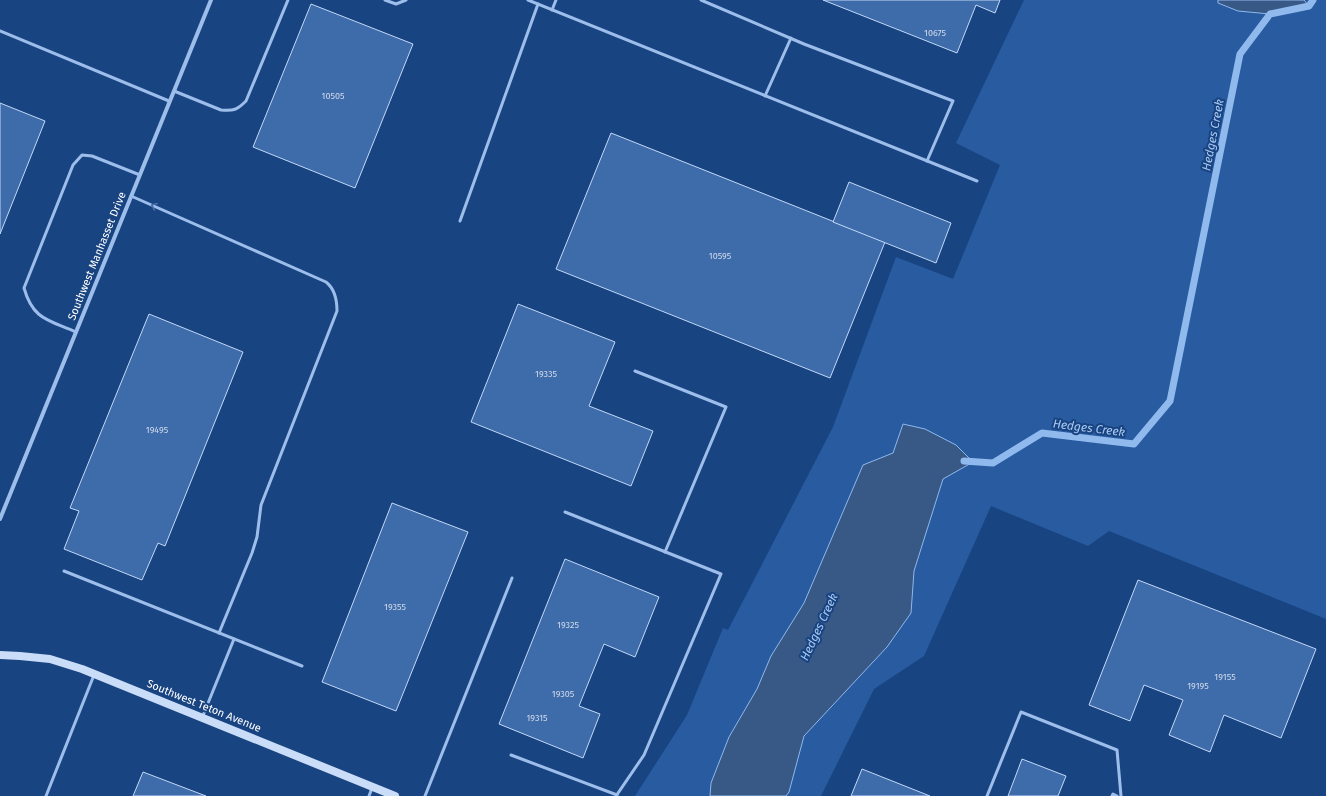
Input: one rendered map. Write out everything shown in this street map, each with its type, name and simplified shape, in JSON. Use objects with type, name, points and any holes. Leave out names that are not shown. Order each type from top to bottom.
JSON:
[{"type":"street","name":"Southwest Manhasset Drive","points":[[0,518],[210,0]]},
{"type":"street","name":"Southwest Teton Avenue","points":[[0,655],[50,659],[94,674],[395,796]]},
{"type":"lane","points":[[174,91],[221,110],[229,111],[238,109],[246,101],[288,0]]},
{"type":"lane","points":[[385,0],[396,4],[406,0]]},
{"type":"lane","points":[[528,0],[977,181]]},
{"type":"lane","points":[[552,10],[556,0]]},
{"type":"lane","points":[[701,0],[791,38],[953,101],[927,161]]},
{"type":"lane","points":[[460,222],[538,4]]},
{"type":"lane","points":[[0,31],[169,101]]},
{"type":"lane","points":[[765,96],[791,38]]},
{"type":"lane","points":[[76,332],[40,316],[31,306],[24,288],[73,165],[82,155],[92,156],[140,175]]},
{"type":"lane","points":[[131,196],[326,282],[330,285],[337,301],[337,312],[261,505],[257,537],[252,553],[219,633]]},
{"type":"lane","points":[[635,371],[726,407],[665,552]]},
{"type":"lane","points":[[511,755],[617,795],[644,756],[721,574],[565,512]]},
{"type":"lane","points":[[64,571],[302,666]]},
{"type":"lane","points":[[425,796],[512,578]]},
{"type":"lane","points":[[202,718],[234,639]]},
{"type":"lane","points":[[46,796],[94,674]]},
{"type":"lane","points":[[987,796],[1021,712],[1117,750],[1121,796]]},
{"type":"lane","points":[[369,796],[373,787]]},
{"type":"lane","points":[[1112,796],[1113,794],[1117,796]]},
{"type":"shaded area","points":[[1024,0],[1326,0],[1326,619],[1109,531],[1088,546],[991,506],[924,656],[874,689],[821,796],[635,796],[687,715],[723,628],[728,630],[833,427],[896,257],[953,279],[1000,165],[956,143]]},
{"type":"water","points":[[1218,0],[1304,0],[1309,6],[1270,14],[1238,11],[1218,3]]},
{"type":"water","points":[[903,424],[925,429],[956,445],[973,462],[943,479],[914,571],[911,613],[887,647],[804,736],[789,792],[786,796],[710,796],[711,783],[729,737],[757,689],[771,656],[804,603],[863,465],[893,453]]},
{"type":"building","points":[[823,0],[1000,0],[995,13],[976,5],[957,53]]},
{"type":"building","points":[[311,4],[413,44],[355,188],[253,147]]},
{"type":"building","points":[[0,103],[45,121],[0,234]]},
{"type":"building","points":[[611,133],[885,242],[830,378],[556,269]]},
{"type":"building","points":[[849,182],[951,223],[936,263],[833,222]]},
{"type":"building","points":[[518,304],[615,342],[589,406],[653,431],[631,486],[471,422]]},
{"type":"building","points":[[149,314],[243,352],[165,546],[158,543],[142,580],[64,549],[79,511],[70,508]]},
{"type":"building","points":[[392,503],[468,532],[396,711],[322,682]]},
{"type":"building","points":[[565,559],[659,597],[635,657],[604,644],[579,706],[600,714],[583,758],[499,724]]},
{"type":"building","points":[[1138,580],[1316,649],[1281,738],[1224,715],[1210,752],[1169,735],[1183,700],[1144,685],[1130,721],[1089,705]]},
{"type":"building","points":[[1022,759],[1066,776],[1058,796],[1008,796]]},
{"type":"building","points":[[862,769],[930,796],[851,796]]},
{"type":"building","points":[[143,772],[206,796],[133,796]]},
{"type":"waterway","name":"Hedges Creek","points":[[964,461],[993,463],[1042,433],[1134,444],[1170,401],[1240,54],[1270,14],[1309,6],[1313,0]]}]
